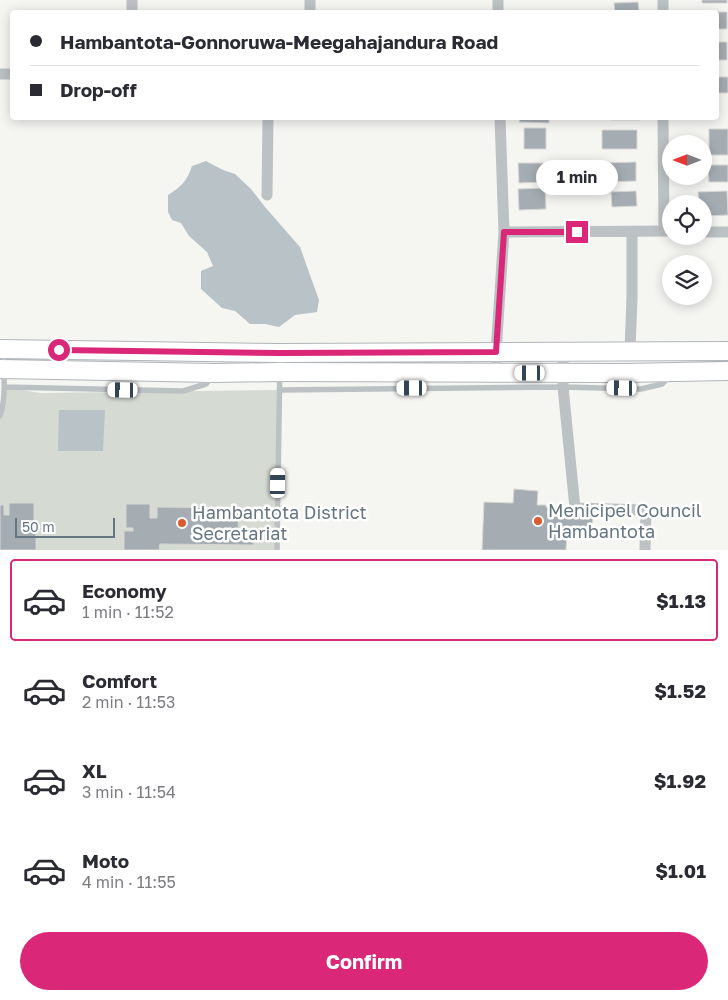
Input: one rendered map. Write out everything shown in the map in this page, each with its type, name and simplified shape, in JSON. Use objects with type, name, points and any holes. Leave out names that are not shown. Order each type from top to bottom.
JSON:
[{"type":"main road","points":[[2,349],[280,353],[728,351]]},
{"type":"main road","points":[[2,369],[215,373],[280,381],[496,373],[563,380],[674,372],[728,371]]},
{"type":"street","points":[[267,195],[268,120]]},
{"type":"street","points":[[496,373],[504,232],[500,120]]},
{"type":"street","points":[[663,120],[666,195]]},
{"type":"street","points":[[630,350],[632,231]]},
{"type":"street","points":[[504,232],[662,231]]},
{"type":"street","points":[[712,232],[728,232]]},
{"type":"street","points":[[564,351],[563,380],[576,508],[646,510],[645,550]]},
{"type":"lane","points":[[0,416],[4,405],[5,387],[2,369],[2,349]]},
{"type":"lane","points":[[277,550],[280,353]]},
{"type":"lane","points":[[5,387],[183,391],[206,384],[215,373]]},
{"type":"lane","points":[[280,381],[563,380]]},
{"type":"shaded area","points":[[206,161],[235,174],[251,189],[300,247],[319,300],[317,312],[295,315],[279,327],[265,324],[250,324],[235,311],[222,308],[201,289],[201,271],[213,266],[207,252],[189,236],[181,223],[172,220],[168,212],[168,195],[183,183],[192,166]]},
{"type":"shaded area","points":[[5,387],[40,393],[280,390],[277,550],[0,550],[0,416]]},
{"type":"shaded area","points":[[59,410],[105,410],[103,451],[58,451]]},
{"type":"building","points":[[702,0],[727,0],[727,3],[702,3]]},
{"type":"building","points":[[638,2],[639,10],[615,10],[614,3]]},
{"type":"building","points":[[719,12],[727,12],[727,29],[719,29]]},
{"type":"building","points":[[719,42],[727,42],[727,60],[719,60]]},
{"type":"building","points":[[719,77],[728,77],[728,93],[719,93]]},
{"type":"building","points":[[520,120],[549,120],[549,123],[519,122]]},
{"type":"building","points":[[524,128],[546,128],[546,149],[524,149]]},
{"type":"building","points":[[709,129],[728,129],[728,155],[712,155],[712,135],[709,135]]},
{"type":"building","points":[[602,130],[637,130],[637,149],[602,149]]},
{"type":"building","points":[[636,162],[636,181],[604,182],[604,163]]},
{"type":"building","points":[[518,163],[545,163],[545,182],[519,183]]},
{"type":"building","points":[[712,165],[728,165],[728,182],[712,182]]},
{"type":"building","points":[[545,188],[546,209],[519,210],[518,189]]},
{"type":"building","points":[[636,191],[637,206],[612,207],[611,192]]},
{"type":"building","points":[[727,191],[728,215],[712,216],[712,195],[698,195],[698,192]]},
{"type":"building","name":"Menicipel Council Hambantota","points":[[514,489],[538,491],[537,505],[568,508],[568,511],[593,512],[592,532],[567,530],[566,550],[482,550],[484,502],[513,503]]},
{"type":"building","points":[[9,503],[34,503],[34,527],[28,527],[27,530],[36,531],[36,550],[0,550],[0,505],[4,505],[4,515],[9,515]]},
{"type":"building","name":"Hambantota District Secretariat","points":[[126,504],[150,504],[150,518],[157,518],[157,507],[239,508],[238,530],[254,531],[254,545],[160,544],[159,550],[124,550],[124,531],[133,531],[133,528],[126,528]]},
{"type":"place","name":"Menicipel Council Hambantota","points":[[538,521]]},
{"type":"place","name":"Hambantota District Secretariat","points":[[182,523]]},
{"type":"route","points":[[59,350],[280,353],[496,352],[504,232],[577,232]]}]
